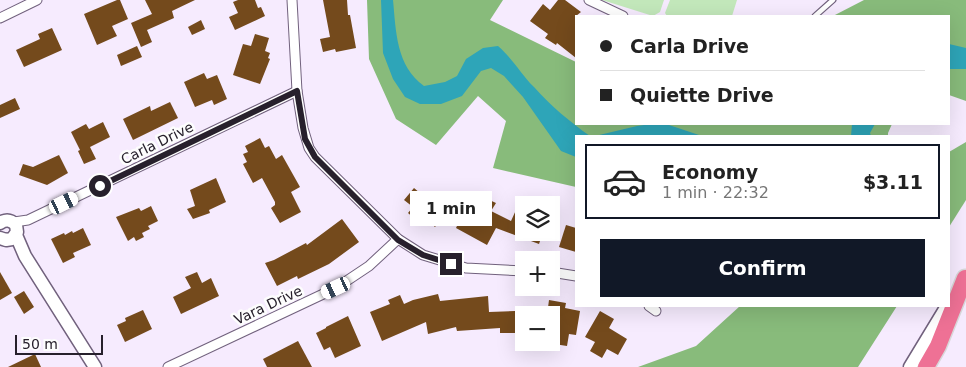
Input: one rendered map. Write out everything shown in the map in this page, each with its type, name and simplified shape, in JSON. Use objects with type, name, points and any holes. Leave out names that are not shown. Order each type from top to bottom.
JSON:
[{"type":"highway","points":[[926,367],[938,346],[965,277]]},
{"type":"street","points":[[0,18],[37,0]]},
{"type":"street","points":[[292,0],[297,91],[304,134],[309,148],[315,157],[398,240],[423,255],[466,268],[515,271]]},
{"type":"street","points":[[589,0],[620,15]]},
{"type":"street","name":"Carla Drive","points":[[6,230],[297,91]]},
{"type":"street","points":[[6,230],[25,256],[95,367]]},
{"type":"street","name":"Vara Drive","points":[[168,367],[336,288],[369,266],[398,240]]},
{"type":"street","points":[[560,273],[575,276]]},
{"type":"street","points":[[950,302],[965,277]]},
{"type":"street","points":[[910,367],[947,307]]},
{"type":"lane","points":[[816,15],[832,0]]},
{"type":"green space","points":[[367,0],[503,0],[490,20],[575,62],[575,125],[892,125],[888,135],[575,135],[575,187],[493,168],[506,121],[478,96],[436,145],[396,119],[369,59]]},
{"type":"green space","points":[[602,0],[664,0],[660,12],[650,15]]},
{"type":"green space","points":[[670,0],[737,0],[732,15],[666,15],[665,13]]},
{"type":"green space","points":[[864,0],[966,0],[966,101],[950,95],[950,15],[835,15]]},
{"type":"green space","points":[[966,142],[966,200],[950,225],[950,151]]},
{"type":"green space","points":[[739,307],[896,307],[858,367],[638,367],[696,346]]},
{"type":"water","points":[[381,0],[393,0],[399,47],[408,68],[424,86],[445,82],[457,76],[466,59],[483,48],[498,46],[547,101],[589,135],[575,135],[575,157],[561,151],[523,97],[504,76],[491,68],[481,71],[462,96],[441,104],[420,104],[405,97],[393,79],[383,53]]},
{"type":"water","points":[[950,44],[966,48],[966,69],[950,69]]},
{"type":"water","points":[[669,125],[699,135],[599,135],[637,126]]},
{"type":"water","points":[[852,125],[874,125],[871,135],[851,135]]},
{"type":"building","points":[[120,0],[128,19],[112,26],[117,36],[97,45],[84,14]]},
{"type":"building","points":[[145,0],[195,0],[172,11],[174,18],[147,30],[152,42],[141,47],[131,23],[152,14]]},
{"type":"building","points":[[238,0],[255,0],[258,8],[261,7],[265,16],[235,30],[229,17],[238,13],[233,2]]},
{"type":"building","points":[[323,0],[347,0],[348,15],[350,15],[356,48],[336,52],[335,49],[323,52],[320,39],[330,37]]},
{"type":"building","points":[[558,0],[565,0],[581,12],[575,15],[575,57],[557,43],[556,45],[545,38],[548,34],[530,21],[543,4],[550,10]]},
{"type":"building","points":[[201,20],[205,29],[192,35],[188,27]]},
{"type":"building","points":[[52,28],[62,50],[24,67],[16,50],[40,39],[38,34]]},
{"type":"building","points":[[255,34],[269,38],[265,51],[270,53],[268,58],[270,59],[260,84],[233,75],[243,44],[251,46]]},
{"type":"building","points":[[137,46],[142,57],[121,66],[117,55]]},
{"type":"building","points":[[204,73],[207,79],[217,75],[227,99],[214,105],[212,100],[195,107],[184,82]]},
{"type":"building","points":[[15,98],[20,109],[0,118],[0,105]]},
{"type":"building","points":[[170,102],[178,118],[133,140],[123,119],[150,106],[151,111]]},
{"type":"building","points":[[103,122],[110,137],[90,147],[96,159],[84,164],[78,151],[80,150],[71,132],[86,124],[89,129]]},
{"type":"building","points":[[260,138],[265,148],[269,146],[276,159],[282,155],[300,187],[291,192],[301,212],[280,223],[271,208],[275,205],[275,202],[262,178],[253,183],[243,164],[247,162],[243,154],[248,152],[245,146]]},
{"type":"building","points":[[59,155],[68,173],[47,185],[19,175],[23,164],[33,167]]},
{"type":"building","points":[[216,178],[226,202],[209,210],[210,213],[193,219],[187,209],[195,206],[190,190]]},
{"type":"building","points":[[414,188],[445,214],[435,227],[428,220],[423,226],[408,213],[413,207],[404,200]]},
{"type":"building","points":[[483,197],[496,203],[491,211],[511,221],[515,212],[515,235],[496,228],[487,245],[456,228],[467,205],[476,210]]},
{"type":"building","points":[[151,206],[158,221],[148,226],[150,229],[142,233],[144,237],[136,241],[134,237],[128,241],[116,217],[139,208],[141,211]]},
{"type":"building","points":[[342,219],[359,242],[329,264],[298,279],[297,276],[277,286],[265,263],[306,243],[307,245]]},
{"type":"building","points":[[566,225],[575,228],[575,252],[559,247]]},
{"type":"building","points":[[83,228],[91,245],[73,253],[75,257],[63,263],[51,239]]},
{"type":"building","points":[[0,272],[12,293],[0,300]]},
{"type":"building","points":[[197,272],[202,283],[211,278],[219,296],[181,314],[173,297],[191,288],[185,277]]},
{"type":"building","points":[[24,291],[34,307],[24,314],[14,297]]},
{"type":"building","points":[[438,294],[440,301],[488,296],[489,312],[515,311],[515,333],[500,333],[500,328],[457,331],[456,327],[428,334],[426,322],[382,341],[370,312],[390,304],[388,300],[400,295],[404,304]]},
{"type":"building","points":[[549,300],[566,303],[565,308],[580,311],[576,335],[569,334],[567,346],[560,345],[560,306],[548,306]]},
{"type":"building","points":[[143,310],[152,329],[125,342],[117,325],[126,321],[125,318]]},
{"type":"building","points":[[600,311],[614,319],[609,328],[627,339],[618,355],[607,349],[602,358],[590,351],[595,342],[585,337]]},
{"type":"building","points":[[348,316],[361,346],[335,358],[330,347],[324,350],[316,333]]},
{"type":"building","points":[[298,341],[312,367],[267,367],[263,359]]},
{"type":"building","points":[[35,354],[41,367],[8,367]]},
{"type":"route","points":[[100,186],[297,91],[305,139],[315,157],[398,240],[423,255],[451,264]]}]
